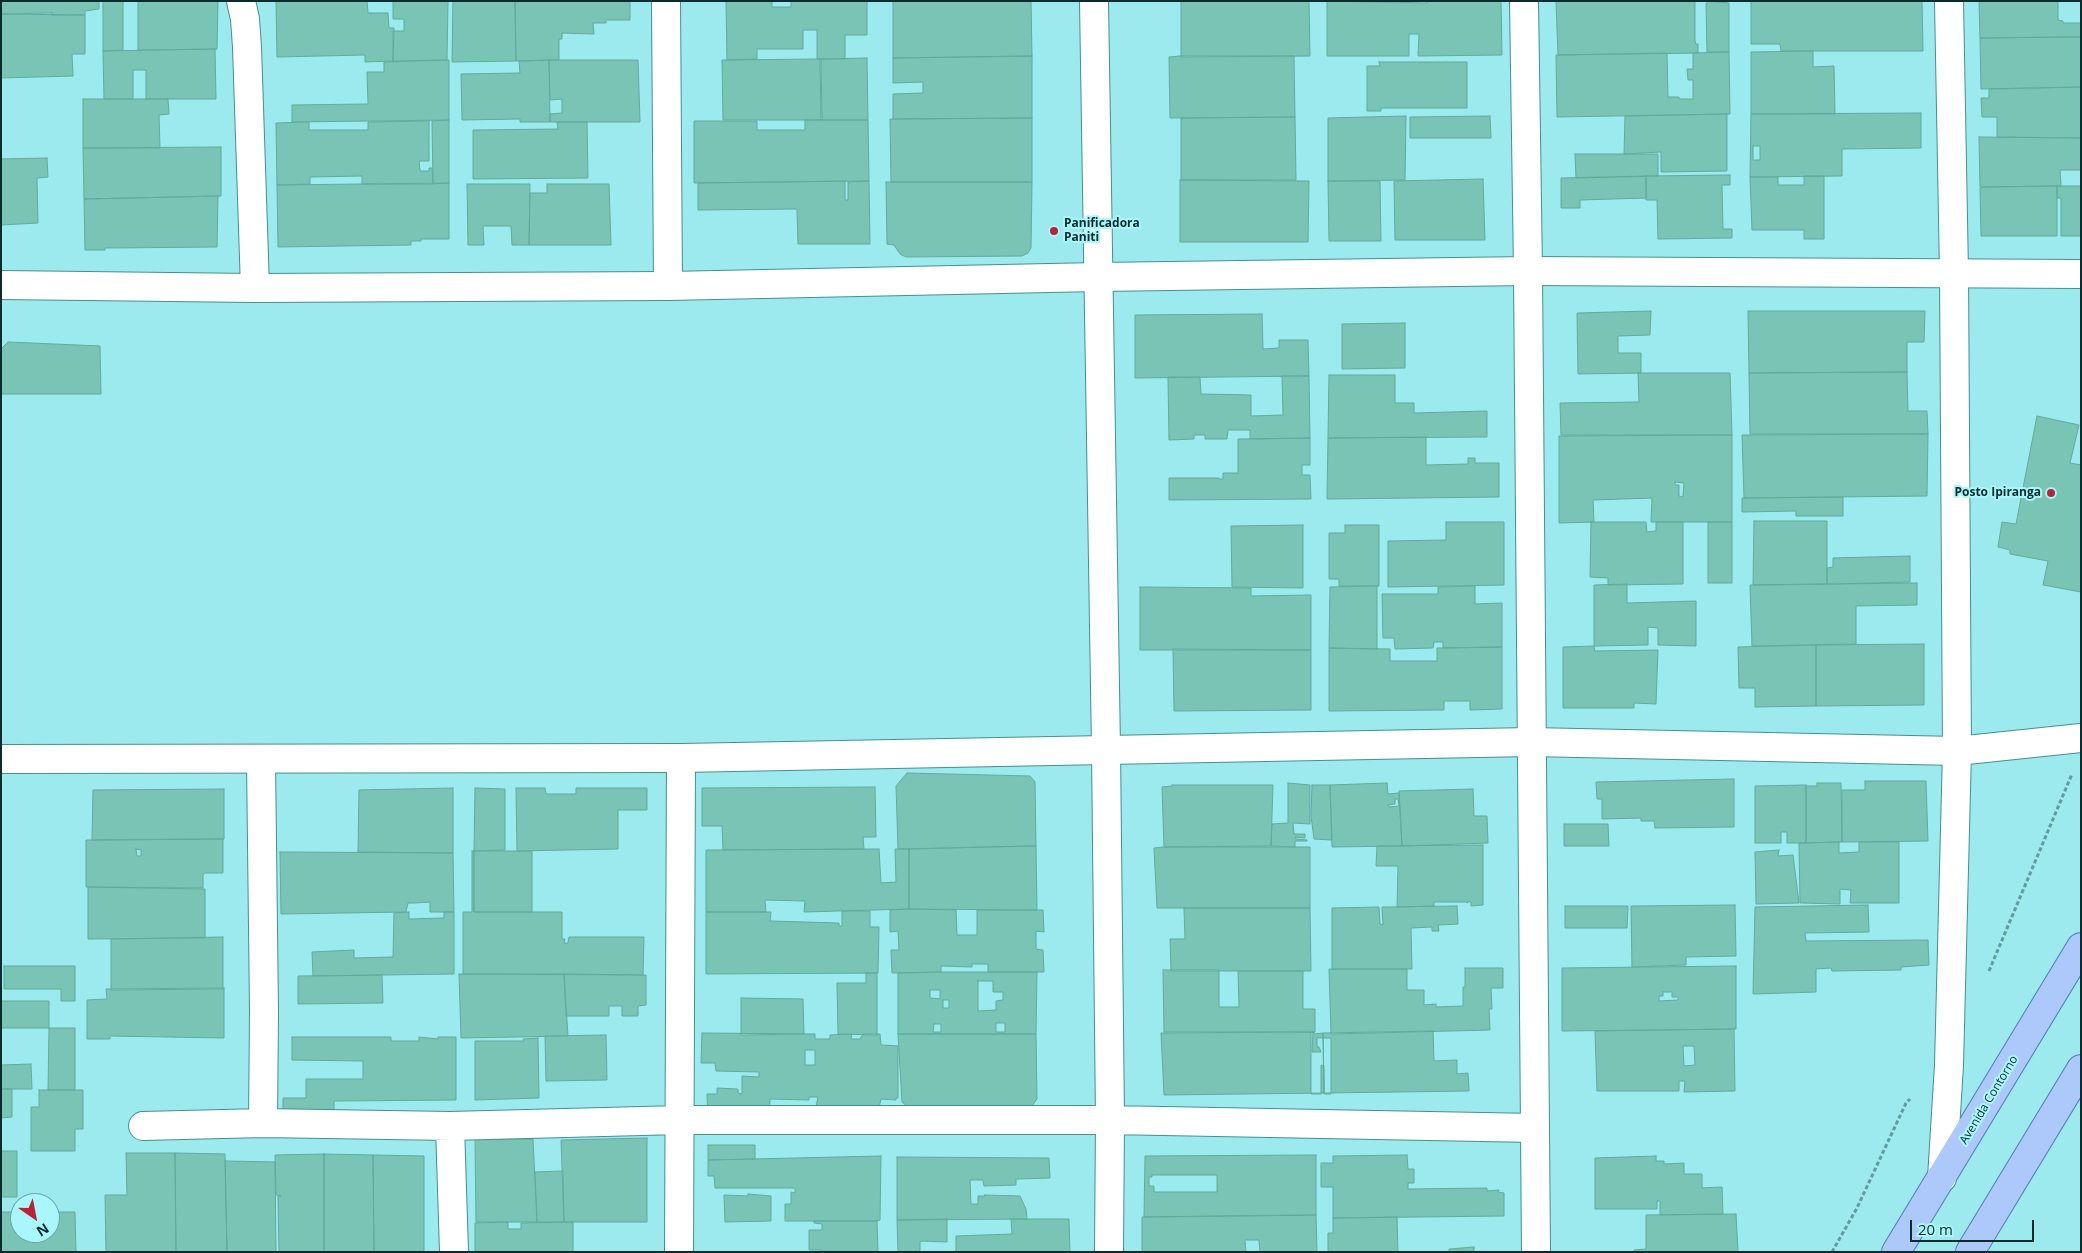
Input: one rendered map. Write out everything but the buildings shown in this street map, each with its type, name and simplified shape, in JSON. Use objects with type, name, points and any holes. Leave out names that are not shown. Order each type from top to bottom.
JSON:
[{"type":"main road","name":"Avenida Contorno","points":[[1896,1252],[2081,947]]},
{"type":"main road","points":[[1970,1252],[2081,1069]]},
{"type":"street","points":[[242,1],[247,47],[254,288]]},
{"type":"street","points":[[666,1],[668,286]]},
{"type":"street","points":[[1094,1],[1106,749],[1110,1120],[1109,1252]]},
{"type":"street","points":[[1524,1],[1536,1252]]},
{"type":"street","points":[[1942,1178],[1949,1065],[1957,751],[1954,274],[1949,1]]},
{"type":"street","points":[[1,285],[254,288],[668,286],[1528,271],[2081,274]]},
{"type":"street","points":[[1,759],[681,758],[1531,742],[1957,751],[2081,738]]},
{"type":"street","points":[[679,1252],[681,758]]},
{"type":"street","points":[[260,759],[264,1012],[263,1123]]},
{"type":"street","points":[[143,1126],[263,1123],[450,1126],[680,1120],[1110,1120],[1534,1128]]},
{"type":"street","points":[[450,1126],[454,1252]]},
{"type":"place","name":"Panificadora Paniti","points":[[1054,231]]},
{"type":"place","name":"Posto Ipiranga","points":[[2051,493]]}]
